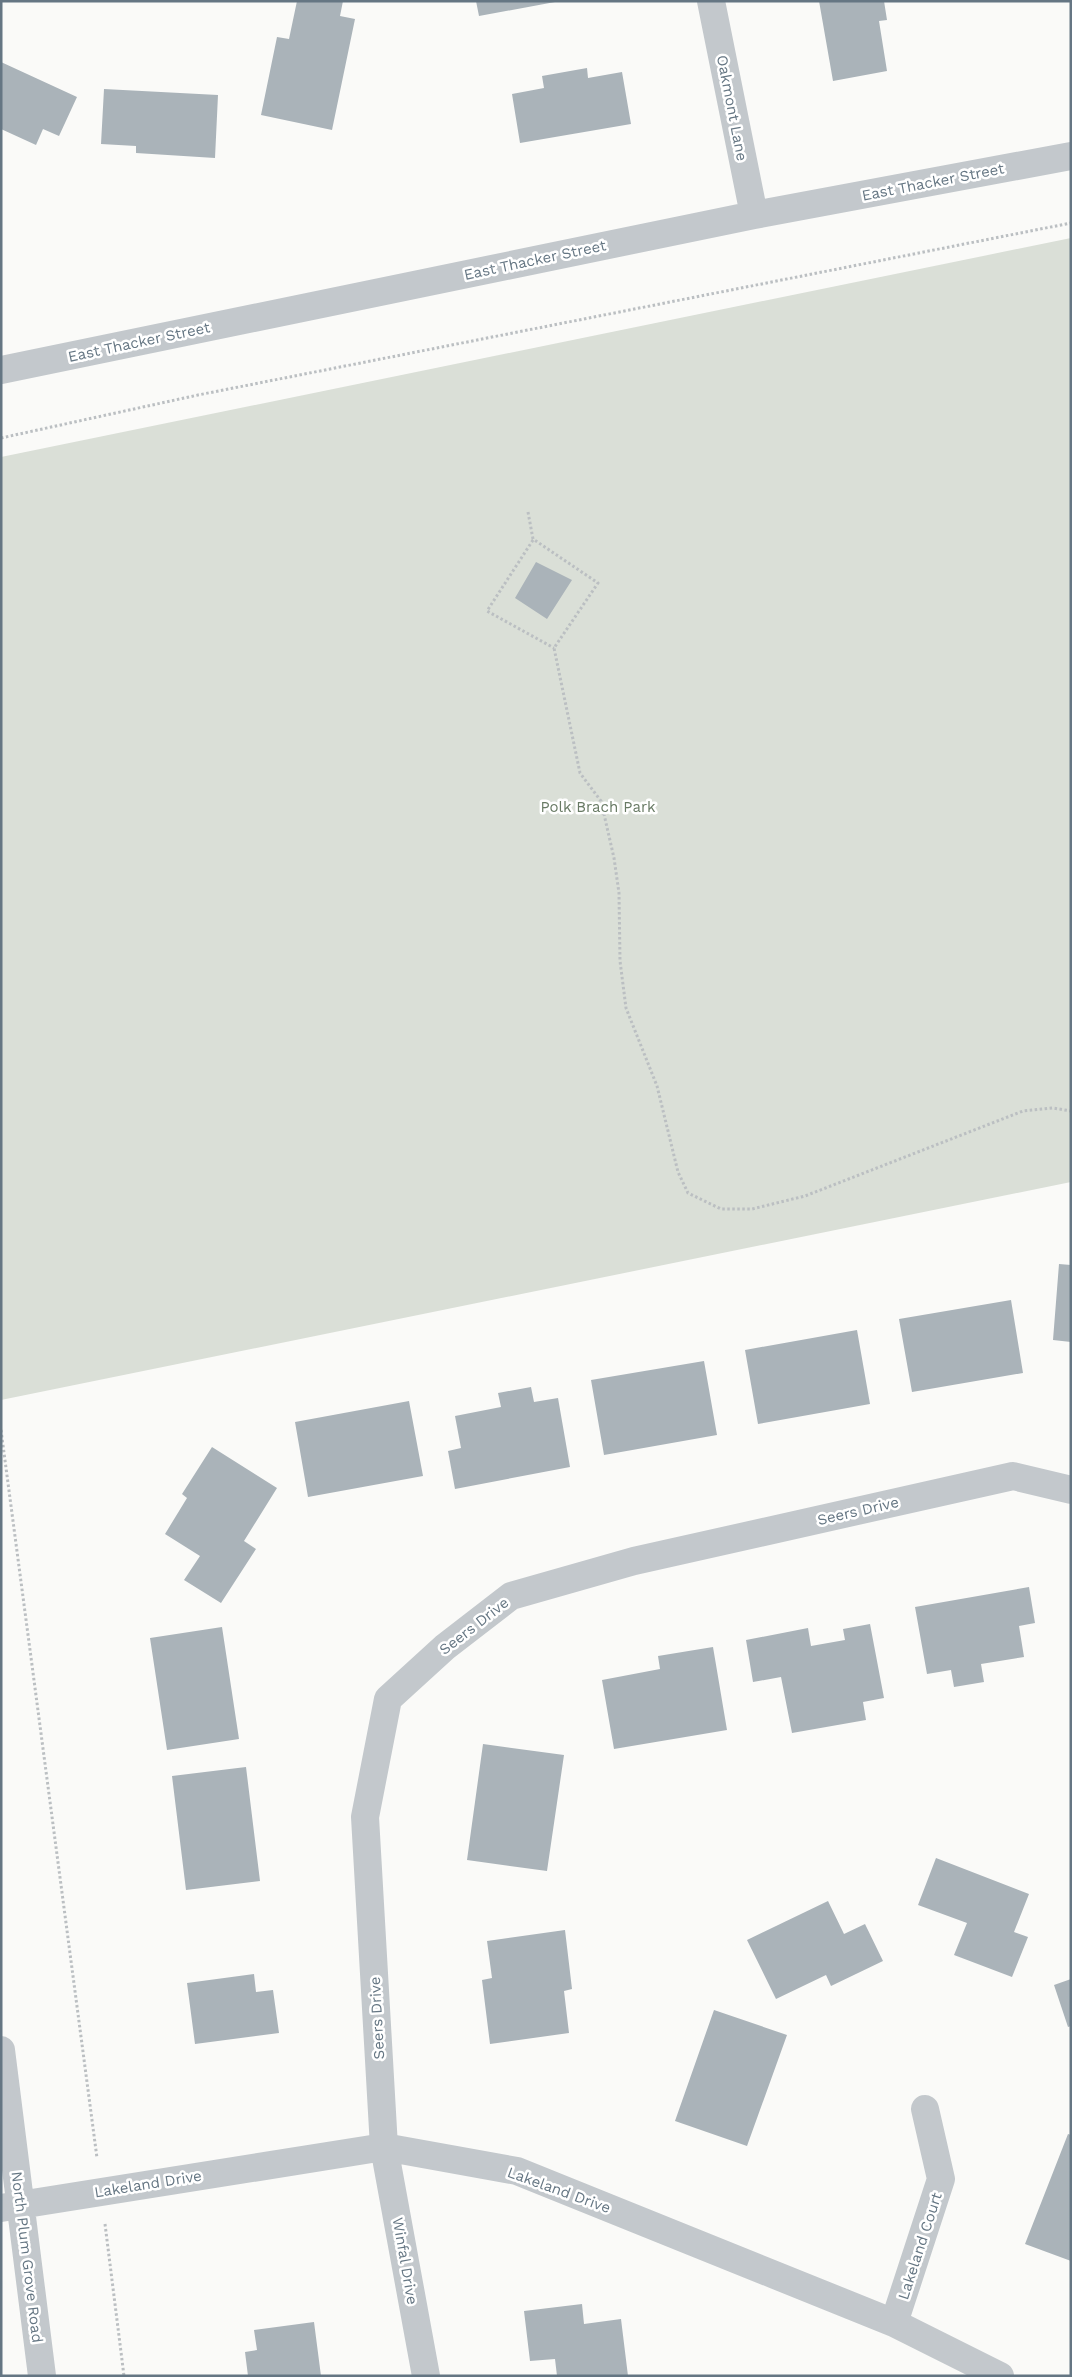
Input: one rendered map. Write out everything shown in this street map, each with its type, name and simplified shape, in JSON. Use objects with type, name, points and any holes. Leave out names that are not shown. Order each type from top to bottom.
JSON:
[{"type":"street","name":"Oakmont Lane","points":[[711,1],[754,215]]},
{"type":"street","name":"East Thacker Street","points":[[1,370],[754,215],[1071,156]]},
{"type":"street","name":"Seers Drive","points":[[384,2146],[365,1817],[388,1699],[445,1647],[511,1596],[634,1561],[1013,1476],[1071,1490]]},
{"type":"street","name":"North Plum Grove Road","points":[[1,2050],[11,2207],[42,2376]]},
{"type":"street","name":"Lakeland Court","points":[[894,2323],[941,2179],[925,2110]]},
{"type":"street","name":"Lakeland Drive","points":[[11,2207],[384,2146],[517,2171],[894,2323],[1000,2376]]},
{"type":"street","name":"Winfal Drive","points":[[384,2146],[426,2376]]},
{"type":"path","points":[[1,438],[208,393],[1071,222]]},
{"type":"path","points":[[528,512],[533,539],[487,611],[554,648]]},
{"type":"path","points":[[533,539],[598,583],[554,648],[580,773],[601,801],[614,858],[619,893],[620,961],[626,1008],[657,1086],[678,1172],[688,1193],[721,1209],[752,1209],[805,1196],[1023,1111],[1053,1108],[1071,1111]]},
{"type":"path","points":[[1,1430],[124,2376]]},
{"type":"green space","name":"Polk Brach Park","points":[[1071,238],[1071,1182],[1,1400],[1,457]]},
{"type":"building","points":[[297,1],[343,1],[340,16],[355,19],[332,130],[261,115],[277,37],[289,39]]},
{"type":"building","points":[[476,1],[555,1],[555,2],[479,16]]},
{"type":"building","points":[[819,1],[884,1],[887,20],[879,21],[887,71],[833,81]]},
{"type":"building","points":[[1,62],[77,97],[59,136],[43,129],[36,145],[1,129]]},
{"type":"building","points":[[587,68],[588,78],[622,72],[631,124],[520,143],[512,94],[544,88],[542,76]]},
{"type":"building","points":[[104,89],[218,95],[215,158],[136,153],[136,146],[101,144]]},
{"type":"building","points":[[536,562],[572,580],[547,619],[515,598]]},
{"type":"building","points":[[1059,1264],[1071,1265],[1071,1342],[1053,1340]]},
{"type":"building","points":[[1011,1300],[1023,1373],[912,1392],[899,1319]]},
{"type":"building","points":[[857,1330],[870,1404],[758,1424],[745,1350]]},
{"type":"building","points":[[704,1361],[717,1435],[604,1455],[591,1380]]},
{"type":"building","points":[[531,1387],[534,1402],[558,1398],[570,1467],[455,1489],[448,1451],[461,1448],[455,1416],[501,1407],[498,1393]]},
{"type":"building","points":[[409,1401],[423,1476],[308,1497],[295,1422]]},
{"type":"building","points":[[212,1447],[277,1488],[244,1541],[256,1549],[221,1603],[184,1580],[200,1556],[165,1534],[187,1498],[182,1494]]},
{"type":"building","points":[[1029,1587],[1035,1623],[1019,1626],[1024,1657],[981,1664],[984,1682],[954,1687],[951,1670],[927,1674],[915,1607]]},
{"type":"building","points":[[870,1624],[884,1698],[863,1702],[866,1720],[792,1733],[781,1677],[753,1682],[746,1640],[808,1628],[811,1646],[845,1640],[843,1629]]},
{"type":"building","points":[[222,1627],[239,1739],[167,1750],[150,1638]]},
{"type":"building","points":[[713,1647],[727,1730],[614,1749],[602,1680],[660,1669],[658,1656]]},
{"type":"building","points":[[483,1744],[564,1755],[547,1871],[467,1860]]},
{"type":"building","points":[[246,1767],[260,1881],[186,1890],[172,1776]]},
{"type":"building","points":[[936,1858],[1029,1894],[1014,1932],[1028,1937],[1012,1977],[954,1955],[967,1923],[918,1905]]},
{"type":"building","points":[[828,1901],[844,1934],[865,1924],[883,1961],[831,1986],[826,1975],[776,1999],[747,1940]]},
{"type":"building","points":[[565,1930],[572,1989],[564,1991],[569,2033],[490,2044],[482,1980],[492,1978],[487,1941]]},
{"type":"building","points":[[254,1974],[256,1992],[273,1990],[279,2033],[195,2044],[187,1983]]},
{"type":"building","points":[[1071,1979],[1071,2026],[1068,2027],[1054,1985]]},
{"type":"building","points":[[714,2010],[787,2035],[747,2146],[675,2121]]},
{"type":"building","points":[[1068,2134],[1071,2135],[1071,2261],[1025,2244]]},
{"type":"building","points":[[582,2304],[584,2324],[621,2319],[628,2376],[557,2376],[555,2359],[530,2361],[524,2311]]},
{"type":"building","points":[[314,2322],[321,2376],[248,2376],[245,2352],[257,2350],[254,2330]]}]
